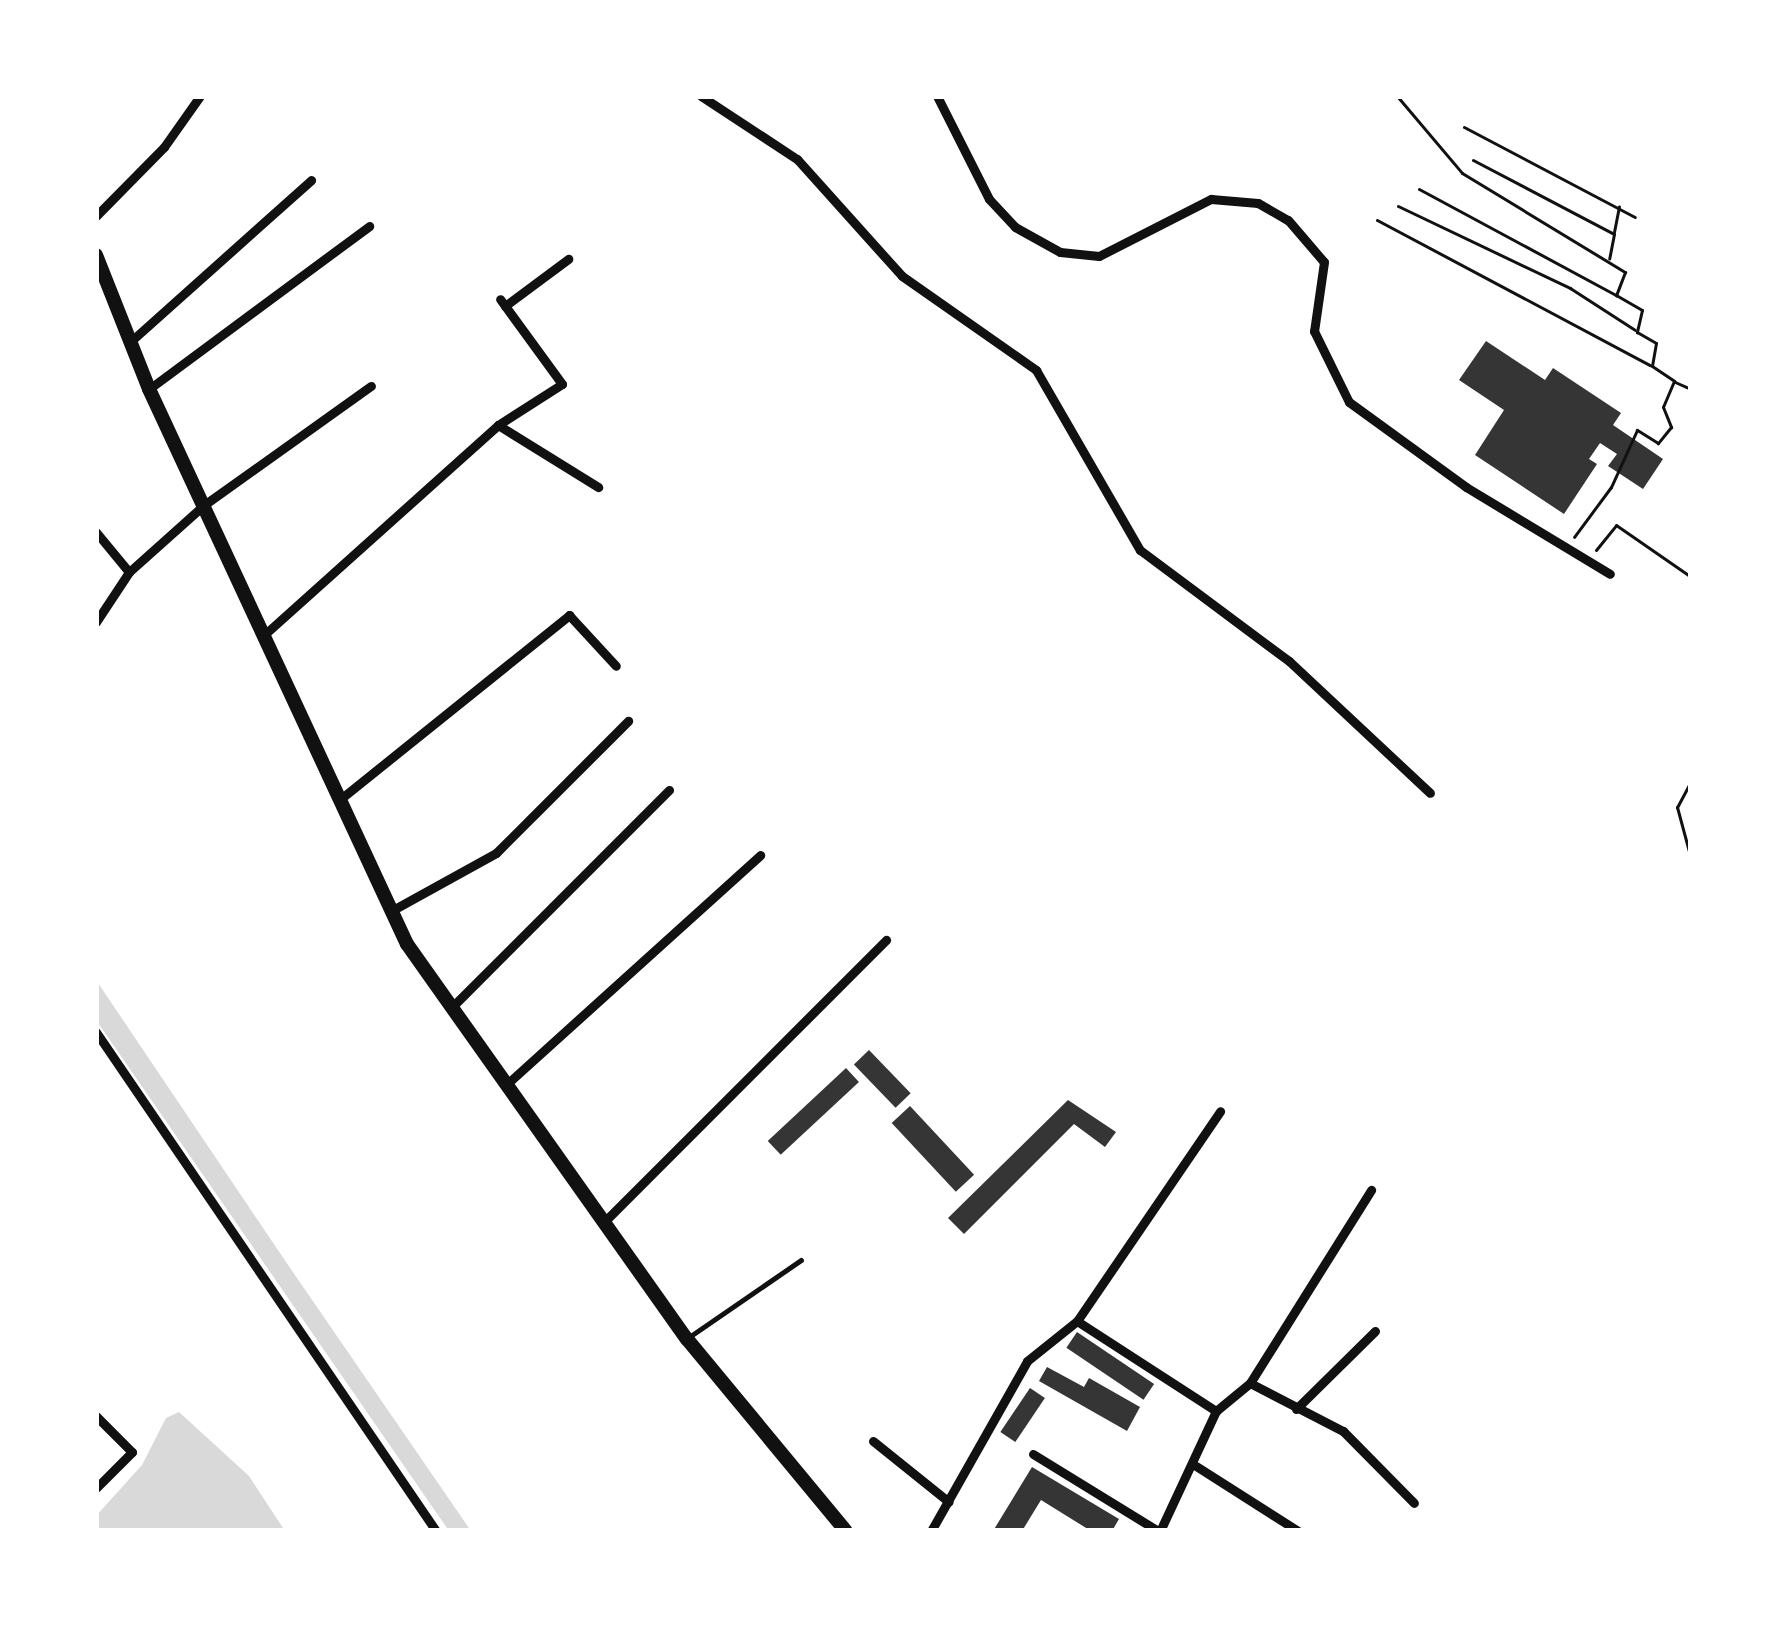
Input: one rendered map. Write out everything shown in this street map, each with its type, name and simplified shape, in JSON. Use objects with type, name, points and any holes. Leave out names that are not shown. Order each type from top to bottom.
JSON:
[{"type":"main road","points":[[96,255],[149,389],[392,911],[452,1007],[686,1339],[846,1531]]},
{"type":"street","points":[[96,216],[164,147],[200,96]]},
{"type":"street","points":[[700,96],[797,159],[902,276],[1036,370],[1140,550],[1289,661],[1430,793]]},
{"type":"street","points":[[937,96],[995,208],[1060,252],[1099,256],[1211,199],[1258,202],[1288,220],[1324,262],[1314,331],[1349,402],[1610,574]]},
{"type":"street","points":[[130,342],[311,180]]},
{"type":"street","points":[[149,389],[369,226]]},
{"type":"street","points":[[264,635],[499,425],[562,384],[503,302],[568,259]]},
{"type":"street","points":[[96,622],[129,572],[205,505],[371,386]]},
{"type":"street","points":[[499,425],[598,487]]},
{"type":"street","points":[[96,532],[129,572]]},
{"type":"street","points":[[338,801],[569,615],[616,666]]},
{"type":"street","points":[[392,911],[496,853],[628,721]]},
{"type":"street","points":[[452,1007],[670,790]]},
{"type":"street","points":[[508,1083],[760,855]]},
{"type":"street","points":[[604,1222],[886,940]]},
{"type":"street","points":[[96,1032],[436,1531]]},
{"type":"street","points":[[931,1531],[1028,1361],[1077,1322],[1220,1111]]},
{"type":"street","points":[[1033,1454],[1159,1531],[1196,1466],[1216,1411],[1250,1383],[1371,1190]]},
{"type":"street","points":[[1077,1322],[1216,1411]]},
{"type":"street","points":[[1296,1409],[1375,1330]]},
{"type":"street","points":[[1250,1383],[1343,1431],[1414,1503]]},
{"type":"street","points":[[96,1416],[132,1452],[96,1488]]},
{"type":"street","points":[[873,1441],[949,1502]]},
{"type":"street","points":[[1196,1466],[1298,1531]]},
{"type":"lane","points":[[686,1339],[801,1260]]},
{"type":"path","points":[[1396,96],[1462,173],[1625,272],[1616,295]]},
{"type":"path","points":[[1464,127],[1635,217]]},
{"type":"path","points":[[1473,160],[1614,234]]},
{"type":"path","points":[[1419,189],[1642,310],[1636,332]]},
{"type":"path","points":[[1398,206],[1570,288],[1656,343],[1652,366]]},
{"type":"path","points":[[1609,261],[1619,206]]},
{"type":"path","points":[[1377,220],[1691,389]]},
{"type":"path","points":[[1566,548],[1611,487],[1637,430],[1658,443],[1671,427],[1664,406],[1674,381]]},
{"type":"path","points":[[1587,560],[1616,525],[1691,577]]},
{"type":"path","points":[[1691,781],[1677,807],[1691,860]]},
{"type":"shaded area","points":[[96,980],[471,1531],[449,1531],[96,1020]]},
{"type":"shaded area","points":[[179,1412],[249,1476],[285,1531],[96,1531],[96,1516],[142,1465],[166,1418]]},
{"type":"building","points":[[1486,341],[1545,380],[1553,368],[1621,413],[1613,425],[1663,459],[1643,489],[1608,466],[1617,454],[1600,443],[1589,459],[1597,464],[1564,514],[1475,455],[1504,410],[1459,380]]},
{"type":"building","points":[[869,1050],[911,1093],[896,1108],[854,1065]]},
{"type":"building","points":[[846,1068],[859,1082],[781,1155],[768,1141]]},
{"type":"building","points":[[1068,1100],[1116,1132],[1105,1147],[1074,1124],[964,1234],[948,1218]]},
{"type":"building","points":[[910,1106],[974,1175],[956,1192],[892,1123]]},
{"type":"building","points":[[1077,1332],[1154,1384],[1143,1400],[1066,1348]]},
{"type":"building","points":[[1047,1367],[1084,1387],[1089,1378],[1140,1407],[1127,1431],[1039,1381]]},
{"type":"building","points":[[1030,1388],[1045,1398],[1015,1442],[1000,1432]]},
{"type":"building","points":[[1032,1467],[1119,1519],[1112,1531],[1091,1531],[1041,1500],[1022,1531],[993,1531]]}]
